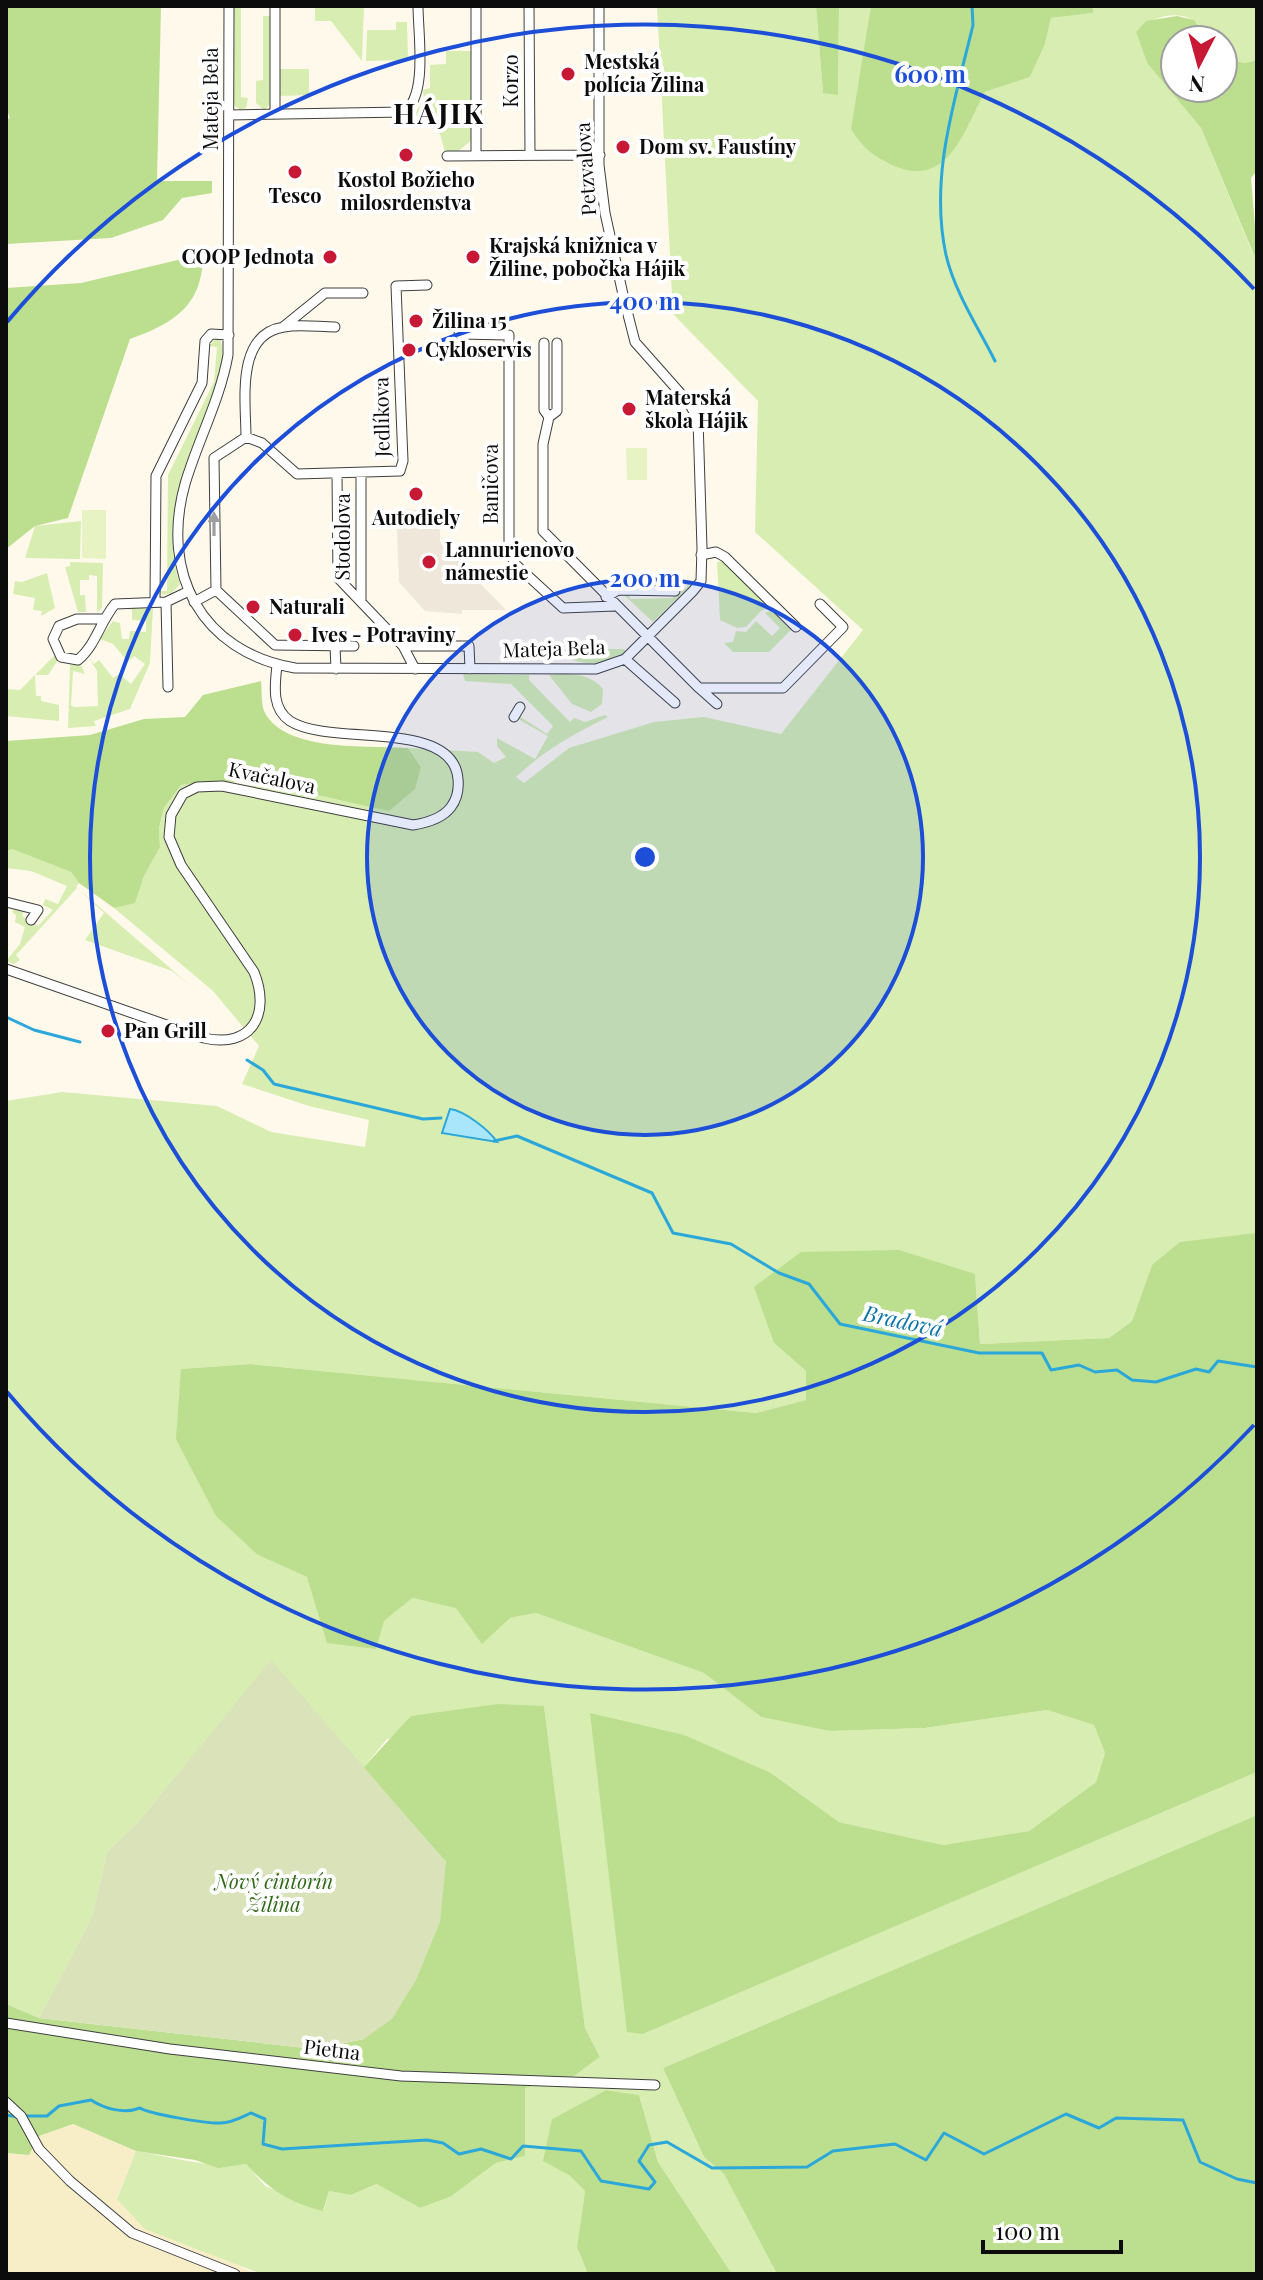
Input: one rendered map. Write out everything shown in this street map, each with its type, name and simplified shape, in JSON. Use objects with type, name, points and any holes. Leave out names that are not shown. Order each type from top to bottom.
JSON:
[{"type":"street","name":"Mateja Bela","points":[[229,6],[229,335],[222,385],[185,486],[178,539],[189,591],[208,623],[231,644],[277,665],[336,669],[596,669],[625,659],[701,581],[702,543]]},
{"type":"street","points":[[275,6],[275,114]]},
{"type":"street","points":[[229,115],[395,113],[412,106],[419,88],[418,6]]},
{"type":"street","name":"Korzo","points":[[476,6],[476,155]]},
{"type":"street","name":"Korzo","points":[[529,6],[530,155]]},
{"type":"street","name":"Petzvalova","points":[[599,6],[600,155],[605,213],[635,342],[689,403],[698,420],[702,543]]},
{"type":"street","points":[[447,156],[600,155]]},
{"type":"street","name":"Jedlíkova","points":[[246,437],[262,443],[294,473],[400,471],[403,449],[396,286],[427,285]]},
{"type":"street","points":[[196,453],[214,458],[246,437],[248,359],[265,336],[283,327],[325,293],[363,293]]},
{"type":"street","points":[[283,327],[335,327]]},
{"type":"street","points":[[155,602],[156,476],[202,381],[205,341],[211,334],[229,335]]},
{"type":"street","name":"Baničova","points":[[459,334],[509,335],[509,546],[514,563],[563,608],[615,606]]},
{"type":"street","points":[[544,343],[544,410],[549,417]]},
{"type":"street","points":[[557,343],[557,411],[549,417],[543,444],[543,531],[647,638],[717,704]]},
{"type":"street","points":[[214,458],[216,590],[270,643],[354,646]]},
{"type":"street","name":"Stodolova","points":[[337,474],[338,578],[403,646],[415,669]]},
{"type":"street","name":"Stodolova","points":[[361,474],[361,601]]},
{"type":"street","points":[[701,555],[716,552],[725,557],[796,627]]},
{"type":"street","points":[[194,602],[216,590]]},
{"type":"street","points":[[606,597],[618,590],[675,591]]},
{"type":"street","points":[[103,619],[77,619],[59,626],[53,639],[61,657],[78,660],[87,652],[103,619],[121,602],[166,602],[189,591]]},
{"type":"street","points":[[166,602],[168,687]]},
{"type":"street","points":[[699,688],[783,688],[843,627],[820,604]]},
{"type":"street","points":[[335,646],[336,669]]},
{"type":"street","points":[[403,646],[469,646],[470,669]]},
{"type":"street","points":[[625,659],[675,703]]},
{"type":"street","name":"Kvačalova","points":[[6,969],[204,1038],[235,1038],[249,1030],[258,1018],[260,989],[254,972],[171,845],[169,820],[183,794],[197,787],[222,786],[413,825],[429,821],[449,809],[456,797],[458,780],[454,764],[443,751],[417,741],[326,733],[291,722],[276,700],[277,665]]},
{"type":"street","points":[[514,717],[520,707]]},
{"type":"street","points":[[6,902],[38,910],[31,920]]},
{"type":"street","name":"Pietna","points":[[6,2023],[170,2049],[401,2076],[655,2085]]},
{"type":"street","points":[[6,2102],[21,2116],[39,2149],[70,2181],[132,2233],[235,2274]]},
{"type":"shaded area","name":"Lannurienovo námestie","points":[[396,509],[440,511],[440,542],[506,610],[462,610],[462,614],[425,611],[399,582]]},
{"type":"shaded area","points":[[73,2124],[136,2151],[117,2198],[249,2271],[262,2274],[6,2274],[6,2153],[29,2155],[39,2136]]},
{"type":"green space","points":[[6,6],[161,6],[157,181],[212,181],[212,193],[182,198],[163,220],[111,238],[6,244],[6,120],[10,118],[6,108]]},
{"type":"green space","points":[[234,6],[241,6],[241,97],[248,98],[246,108],[240,110],[234,105]]},
{"type":"green space","points":[[315,6],[364,6],[362,61],[331,21],[315,21]]},
{"type":"green space","points":[[657,6],[816,6],[823,93],[838,94],[839,6],[871,6],[951,153],[985,92],[1030,77],[1045,44],[1051,18],[1092,13],[1093,6],[1257,6],[1257,60],[1245,63],[1239,62],[1239,24],[1197,24],[1176,15],[1161,17],[1136,32],[1147,63],[1159,77],[1159,104],[1181,104],[1201,128],[1253,254],[1257,251],[1257,1233],[1152,1265],[1132,1321],[1109,1338],[980,1344],[975,1274],[774,1343],[806,1371],[806,1400],[756,1413],[250,1364],[181,1369],[258,1555],[307,1577],[384,1621],[411,1598],[510,1618],[536,1613],[704,1673],[761,1717],[829,1731],[925,1728],[1047,1710],[1094,1725],[1105,1753],[1096,1782],[1029,1831],[943,1845],[839,1822],[771,1773],[643,2034],[1257,1772],[1257,1815],[663,2068],[704,2157],[724,2174],[777,2274],[732,2274],[658,2162],[639,2095],[606,2090],[552,2119],[569,2175],[585,2191],[577,2247],[588,2274],[262,2274],[145,2229],[117,2199],[136,2151],[205,2164],[246,2164],[265,2186],[324,2210],[329,2191],[351,2195],[378,2184],[420,2208],[450,2197],[496,2163],[525,2156],[525,2088],[574,2076],[600,2057],[585,2028],[544,1706],[387,1739],[363,1768],[271,1661],[139,1821],[107,1852],[92,1917],[39,2018],[6,2004],[6,1101],[62,1092],[217,1106],[271,1132],[365,1147],[369,1120],[309,1106],[242,1084],[259,1046],[213,991],[114,908],[135,902],[144,876],[160,847],[159,829],[164,808],[181,785],[207,780],[285,790],[421,767],[408,748],[478,752],[494,763],[506,757],[497,746],[497,738],[535,759],[548,736],[518,719],[519,716],[547,734],[553,726],[511,684],[465,681],[463,674],[529,675],[529,680],[570,722],[574,718],[585,722],[605,715],[608,717],[539,758],[516,777],[524,783],[569,748],[654,722],[704,717],[781,734],[863,630],[755,532],[758,401],[673,314]]},
{"type":"green space","points":[[816,6],[839,6],[838,95],[823,93]]},
{"type":"green space","points":[[871,6],[1093,6],[1093,13],[1051,18],[1045,44],[1030,77],[985,92],[951,153],[927,170],[911,171],[873,154],[851,129]]},
{"type":"green space","points":[[263,16],[272,16],[272,103],[264,110],[256,103],[256,81],[263,80]]},
{"type":"green space","points":[[1177,16],[1194,20],[1197,24],[1159,24],[1159,77],[1147,63],[1136,32],[1146,21]]},
{"type":"green space","points":[[396,22],[407,22],[408,60],[366,61],[367,30],[396,30]]},
{"type":"green space","points":[[446,51],[471,51],[471,141],[457,152],[445,152],[440,134],[414,114],[424,101],[423,90],[430,88],[430,65],[446,64]]},
{"type":"green space","points":[[1257,60],[1257,171],[1251,178],[1257,251],[1254,255],[1201,128],[1181,104],[1239,104],[1239,62]]},
{"type":"green space","points":[[279,69],[309,69],[309,95],[279,96]]},
{"type":"green space","points":[[203,254],[202,272],[192,300],[172,319],[130,339],[68,518],[35,526],[6,549],[6,288],[81,283]]},
{"type":"green space","points":[[215,339],[220,339],[223,351],[221,367],[210,406],[183,474],[174,515],[174,557],[180,584],[172,593],[163,595],[160,591],[167,591],[168,475],[214,382],[217,347],[209,346]]},
{"type":"green space","points":[[626,448],[647,448],[647,480],[627,480]]},
{"type":"green space","points":[[82,510],[106,510],[106,559],[82,558]]},
{"type":"green space","points":[[81,521],[80,559],[25,558],[35,526]]},
{"type":"green space","points":[[724,561],[771,607],[761,611],[746,627],[737,628],[720,620],[717,562]]},
{"type":"green space","points":[[70,562],[103,563],[102,608],[97,612],[97,576],[89,575],[89,580],[80,580],[80,595],[85,595],[86,612],[78,612],[65,567],[70,566]]},
{"type":"green space","points":[[47,573],[55,608],[41,616],[42,611],[33,610],[35,598],[13,594],[15,581],[22,582]]},
{"type":"green space","points":[[688,573],[689,587],[653,622],[624,595],[629,594],[630,599],[672,598],[687,587]]},
{"type":"green space","points":[[123,606],[153,608],[150,663],[130,709],[94,721],[96,726],[68,728],[70,665],[80,663],[85,674],[73,671],[71,705],[74,707],[98,706],[97,671],[88,656],[94,664],[99,660],[113,678],[119,674],[131,684],[145,664],[134,656],[128,662],[113,644],[100,639],[113,621],[120,623],[122,639],[129,639],[130,631],[146,632],[146,621],[132,620],[132,610]]},
{"type":"green space","points":[[772,610],[792,629],[769,652],[733,652],[724,643],[733,642],[736,631],[746,632],[756,621],[772,636],[780,628],[765,613]]},
{"type":"green space","points":[[552,649],[624,649],[626,652],[608,661],[589,663],[570,659]]},
{"type":"green space","points":[[54,656],[58,660],[48,675],[35,675]]},
{"type":"green space","points":[[571,674],[592,680],[603,689],[602,704],[591,712],[572,704],[549,675]]},
{"type":"green space","points":[[35,675],[36,696],[41,696],[41,701],[59,705],[59,721],[6,716],[6,689],[20,690]]},
{"type":"green space","points":[[261,681],[264,711],[274,725],[289,734],[328,744],[408,748],[421,767],[415,789],[389,811],[259,784],[206,782],[181,785],[164,808],[159,828],[160,847],[144,876],[135,903],[114,908],[79,883],[71,872],[12,849],[6,851],[6,741],[90,735],[144,719],[185,717],[203,695]]},
{"type":"green space","points":[[12,849],[71,872],[79,883],[76,887],[191,986],[172,971],[85,940],[104,913],[77,888],[16,955],[20,960],[14,964],[6,961],[20,944],[25,927],[15,922],[16,915],[12,912],[16,907],[25,909],[22,916],[38,926],[53,910],[43,905],[45,899],[58,904],[67,886],[31,871],[6,868],[6,851]]},
{"type":"green space","points":[[1257,1233],[1257,1772],[643,2034],[627,2032],[590,1713],[684,1735],[771,1773],[839,1822],[943,1845],[1029,1831],[1096,1782],[1105,1753],[1094,1725],[1047,1710],[925,1728],[829,1731],[761,1717],[704,1673],[536,1613],[510,1618],[482,1644],[456,1608],[412,1598],[384,1621],[376,1649],[327,1643],[307,1577],[258,1555],[216,1516],[176,1439],[181,1369],[250,1364],[756,1413],[806,1400],[806,1371],[774,1343],[754,1287],[801,1252],[899,1250],[975,1274],[980,1344],[1109,1338],[1132,1321],[1152,1265],[1180,1242]]},
{"type":"green space","name":"Nový cintorín Žilina","points":[[271,1660],[446,1862],[440,1922],[416,1980],[392,2019],[364,2039],[315,2049],[39,2018],[92,1917],[107,1852],[139,1821]]},
{"type":"green space","points":[[498,1704],[544,1706],[585,2028],[600,2057],[574,2076],[525,2088],[525,2156],[496,2163],[450,2197],[420,2208],[377,2184],[351,2195],[329,2191],[323,2211],[281,2194],[246,2164],[218,2168],[195,2160],[136,2151],[73,2124],[39,2136],[29,2155],[6,2153],[6,2004],[39,2018],[315,2049],[364,2039],[446,1862],[363,1768],[411,1716]]},
{"type":"green space","points":[[1257,1815],[1257,2274],[777,2274],[724,2174],[704,2157],[663,2068]]},
{"type":"green space","points":[[606,2090],[639,2095],[658,2162],[732,2274],[588,2274],[577,2247],[585,2191],[569,2175],[543,2161],[552,2119]]},
{"type":"water","points":[[450,1109],[476,1122],[497,1142],[442,1133]]},
{"type":"waterway","points":[[972,6],[973,25],[952,110],[942,168],[942,226],[946,255],[955,283],[995,361]]},
{"type":"waterway","name":"Bradová","points":[[6,1017],[34,1030],[80,1042]]},
{"type":"waterway","points":[[247,1060],[263,1070],[274,1084],[423,1119],[441,1118]]},
{"type":"waterway","name":"Bradová","points":[[494,1141],[517,1136],[652,1193],[673,1233],[731,1244],[779,1273],[809,1284],[840,1324],[979,1353],[1042,1353],[1051,1370],[1079,1365],[1095,1372],[1117,1370],[1132,1380],[1156,1382],[1196,1369],[1209,1372],[1218,1361],[1257,1367]]},
{"type":"waterway","points":[[25,2116],[47,2116],[59,2106],[91,2100],[115,2110],[140,2108],[166,2116],[214,2123],[229,2122],[251,2113],[265,2119],[263,2144],[282,2149],[427,2140],[443,2143],[459,2154],[481,2149],[511,2159],[523,2146],[581,2151],[601,2181],[649,2189],[655,2182],[639,2161],[649,2145],[667,2142],[712,2168],[807,2167],[833,2151],[895,2144],[926,2160],[944,2133],[984,2154],[1066,2114],[1099,2128],[1116,2118],[1183,2120],[1200,2162],[1237,2179],[1257,2183]]},
{"type":"waterway","points":[[6,2115],[18,2117]]},
{"type":"place","name":"Mestská polícia Žilina","points":[[568,74]]},
{"type":"place","name":"Dom sv. Faustíny","points":[[623,147]]},
{"type":"place","name":"Kostol Božieho milosrdenstva","points":[[406,155]]},
{"type":"place","name":"Tesco","points":[[295,172]]},
{"type":"place","name":"COOP Jednota","points":[[330,257]]},
{"type":"place","name":"Krajská knižnica v Žiline, pobočka Hájik","points":[[473,257]]},
{"type":"place","name":"Žilina 15","points":[[416,321]]},
{"type":"place","name":"Cykloservis","points":[[409,350]]},
{"type":"place","name":"Materská škola Hájik","points":[[629,409]]},
{"type":"place","name":"Autodiely","points":[[416,494]]},
{"type":"place","name":"Lannurienovo námestie","points":[[429,562]]},
{"type":"place","name":"Naturali","points":[[253,607]]},
{"type":"place","name":"Ives - Potraviny","points":[[295,635]]},
{"type":"place","name":"Pan Grill","points":[[108,1031]]},
{"type":"district","name":"HÁJIK","points":[[439,114]]}]
